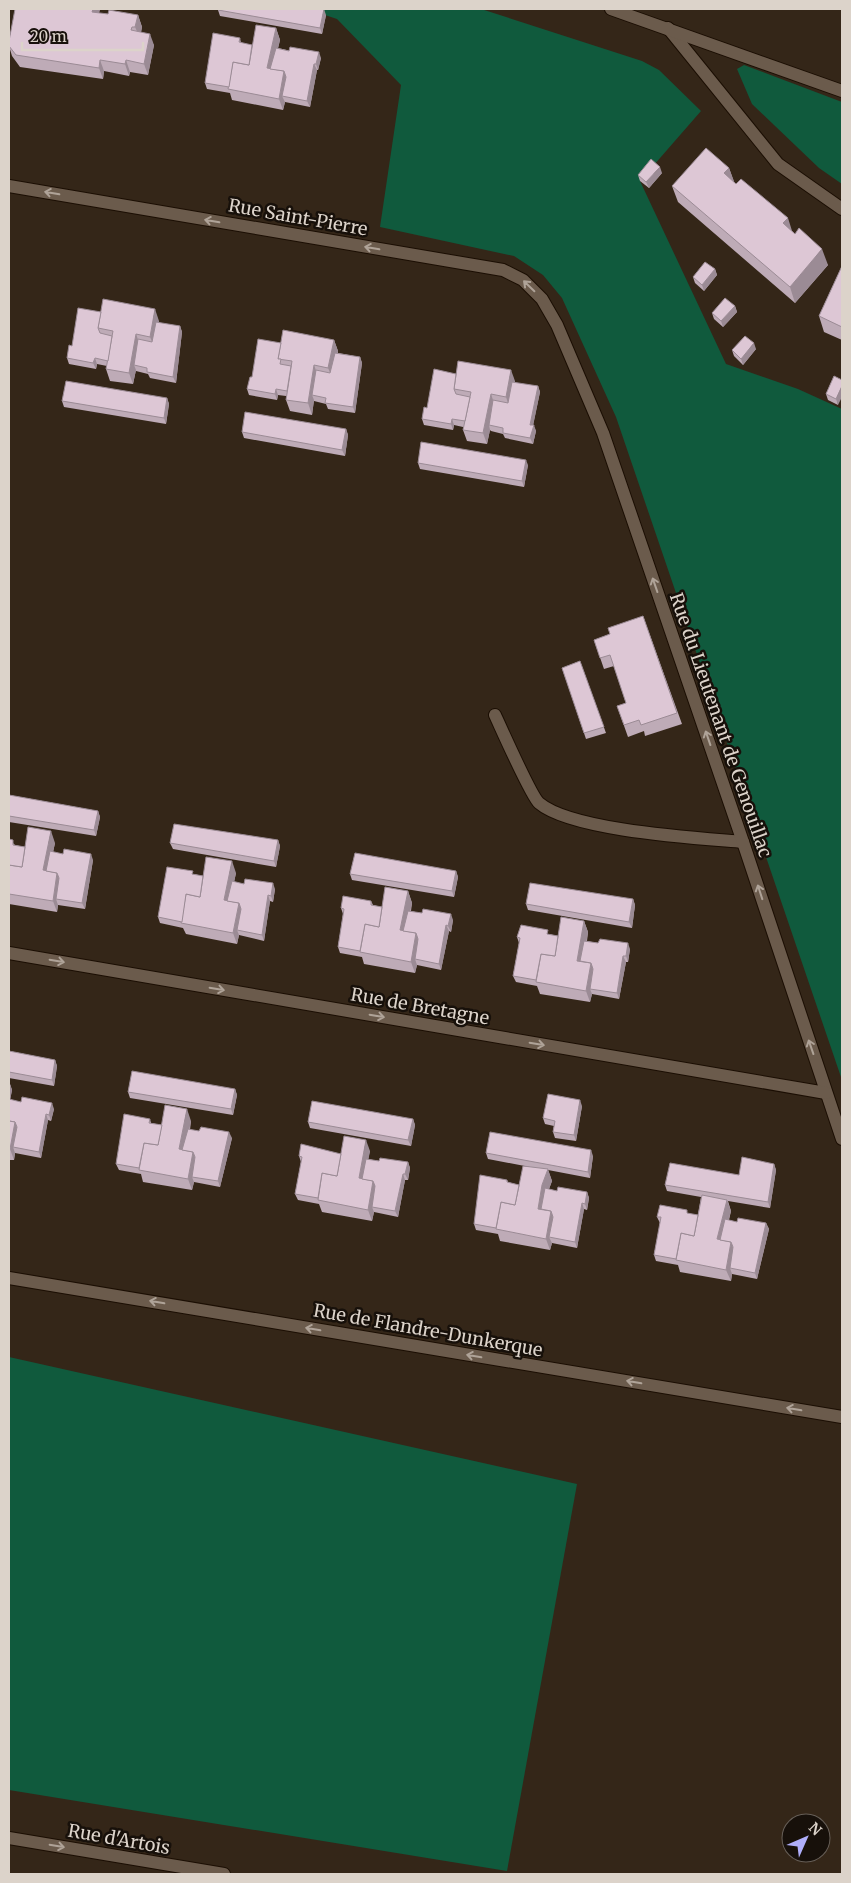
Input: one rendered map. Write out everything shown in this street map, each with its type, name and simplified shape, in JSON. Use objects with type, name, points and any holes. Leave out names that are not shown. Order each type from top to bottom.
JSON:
[{"type":"street","points":[[611,9],[842,91]]},
{"type":"street","points":[[668,28],[778,164],[842,209]]},
{"type":"street","name":"Rue Saint-Pierre","points":[[9,186],[503,270],[523,280],[542,299],[557,325]]},
{"type":"street","name":"Rue du Lieutenant de Genouillac","points":[[557,325],[603,433],[842,1139]]},
{"type":"street","points":[[495,715],[538,803],[562,817],[648,833],[743,842]]},
{"type":"street","name":"Rue de Bretagne","points":[[9,953],[826,1093]]},
{"type":"street","name":"Rue de Flandre-Dunkerque","points":[[9,1278],[842,1417]]},
{"type":"street","name":"Rue d'Artois","points":[[9,1838],[224,1874]]},
{"type":"green space","points":[[307,9],[481,9],[642,61],[659,70],[701,111],[640,181],[726,364],[798,389],[842,409],[842,1080],[616,417],[562,298],[543,275],[514,256],[380,227],[401,85],[337,19]]},
{"type":"green space","points":[[744,65],[842,102],[842,184],[819,168],[752,104],[737,69]]},
{"type":"green space","points":[[9,1357],[577,1484],[507,1871],[9,1790]]},
{"type":"building","points":[[15,9],[93,9],[92,12],[108,14],[109,10],[138,15],[135,27],[132,27],[131,30],[150,34],[144,64],[126,60],[125,64],[100,60],[99,68],[16,55],[9,46]]},
{"type":"building","points":[[219,9],[324,9],[320,28]]},
{"type":"building","points":[[256,25],[276,28],[267,68],[284,71],[279,99],[228,89],[233,62],[249,65]]},
{"type":"building","points":[[213,33],[240,38],[239,42],[252,45],[249,65],[233,62],[229,87],[205,83]]},
{"type":"building","points":[[290,47],[319,52],[316,64],[314,64],[307,101],[282,96],[286,77],[284,71],[270,69],[276,48],[289,51]]},
{"type":"building","points":[[706,148],[729,168],[724,173],[736,184],[741,179],[788,218],[783,223],[795,234],[799,228],[822,249],[790,287],[672,186]]},
{"type":"building","points":[[651,159],[660,167],[646,182],[638,175]]},
{"type":"building","points":[[705,262],[715,269],[702,285],[693,277]]},
{"type":"building","points":[[842,266],[842,327],[819,316]]},
{"type":"building","points":[[725,298],[735,306],[721,321],[712,313]]},
{"type":"building","points":[[103,299],[155,309],[150,337],[136,334],[129,373],[106,369],[113,331],[98,328]]},
{"type":"building","points":[[78,308],[101,312],[98,328],[100,333],[112,336],[108,361],[95,358],[93,363],[67,358],[69,345],[72,346]]},
{"type":"building","points":[[156,322],[180,326],[173,377],[147,372],[147,368],[134,365],[138,339],[152,342]]},
{"type":"building","points":[[283,330],[334,340],[328,368],[314,365],[308,403],[286,400],[292,361],[278,359]]},
{"type":"building","points":[[745,336],[754,343],[741,359],[732,350]]},
{"type":"building","points":[[258,339],[281,343],[278,359],[281,359],[280,364],[291,366],[287,391],[276,389],[275,394],[247,389],[250,377],[252,377]]},
{"type":"building","points":[[335,353],[360,357],[353,407],[325,403],[326,398],[312,395],[316,370],[330,373]]},
{"type":"building","points":[[458,361],[511,370],[506,397],[491,394],[483,433],[463,430],[471,392],[454,389]]},
{"type":"building","points":[[434,369],[456,374],[454,389],[456,394],[470,397],[465,421],[452,419],[451,424],[422,419],[424,407],[427,408]]},
{"type":"building","points":[[834,376],[842,380],[842,386],[836,399],[826,394]]},
{"type":"building","points":[[66,381],[167,398],[164,418],[62,401]]},
{"type":"building","points":[[512,382],[538,386],[530,425],[534,425],[530,438],[503,433],[503,428],[489,425],[493,400],[508,403]]},
{"type":"building","points":[[245,412],[346,429],[342,450],[242,432]]},
{"type":"building","points":[[421,442],[526,460],[522,481],[418,463]]},
{"type":"building","points":[[643,616],[677,713],[641,725],[639,720],[624,725],[617,706],[626,703],[610,655],[600,658],[594,640],[610,634],[608,628]]},
{"type":"building","points":[[580,661],[604,727],[584,733],[562,668]]},
{"type":"building","points":[[9,795],[98,811],[94,830],[9,816]]},
{"type":"building","points":[[174,824],[278,840],[274,861],[170,843]]},
{"type":"building","points":[[28,827],[51,831],[43,870],[57,873],[53,901],[9,894],[9,865],[22,867]]},
{"type":"building","points":[[9,839],[13,840],[13,845],[25,847],[22,867],[9,865]]},
{"type":"building","points":[[64,849],[91,854],[82,903],[56,899],[59,878],[57,873],[46,871],[50,851],[63,854]]},
{"type":"building","points":[[355,853],[456,871],[452,891],[350,874]]},
{"type":"building","points":[[206,857],[232,861],[224,900],[239,903],[233,933],[181,923],[186,894],[200,897]]},
{"type":"building","points":[[167,867],[193,871],[192,874],[203,876],[200,897],[186,894],[182,922],[158,917]]},
{"type":"building","points":[[245,879],[273,883],[271,896],[268,895],[262,935],[237,930],[241,909],[239,903],[227,901],[232,881],[244,884]]},
{"type":"building","points":[[530,883],[633,899],[629,922],[526,904]]},
{"type":"building","points":[[385,887],[408,891],[400,930],[416,933],[411,962],[360,952],[365,924],[379,927]]},
{"type":"building","points":[[343,896],[371,901],[371,905],[382,907],[379,927],[365,924],[360,951],[338,947],[344,909],[341,908]]},
{"type":"building","points":[[423,909],[451,914],[448,926],[446,925],[439,964],[415,959],[418,939],[416,933],[403,931],[408,911],[422,913]]},
{"type":"building","points":[[561,917],[584,921],[577,961],[591,963],[586,991],[536,982],[541,954],[555,956]]},
{"type":"building","points":[[521,925],[548,930],[547,934],[558,936],[555,956],[541,954],[536,980],[513,976],[520,938],[517,937]]},
{"type":"building","points":[[600,939],[628,943],[626,956],[623,956],[617,993],[590,989],[593,969],[591,963],[580,961],[584,941],[598,943]]},
{"type":"building","points":[[9,1051],[55,1060],[52,1080],[9,1072]]},
{"type":"building","points":[[132,1071],[235,1089],[231,1109],[128,1092]]},
{"type":"building","points":[[548,1094],[580,1100],[574,1135],[553,1132],[555,1121],[543,1118]]},
{"type":"building","points":[[22,1097],[52,1103],[49,1115],[46,1114],[39,1152],[13,1147],[17,1127],[15,1122],[9,1121],[9,1099],[21,1102]]},
{"type":"building","points":[[312,1101],[413,1119],[408,1140],[308,1122]]},
{"type":"building","points":[[165,1105],[187,1109],[179,1149],[193,1152],[188,1179],[139,1170],[144,1143],[158,1145]]},
{"type":"building","points":[[124,1114],[150,1119],[149,1123],[162,1125],[158,1145],[144,1143],[139,1168],[116,1164]]},
{"type":"building","points":[[9,1121],[15,1122],[10,1149],[9,1149]]},
{"type":"building","points":[[201,1127],[229,1132],[218,1181],[192,1177],[195,1157],[193,1152],[182,1150],[188,1129],[199,1131]]},
{"type":"building","points":[[490,1132],[591,1150],[588,1172],[486,1153]]},
{"type":"building","points":[[344,1136],[366,1140],[359,1178],[373,1181],[368,1210],[318,1200],[322,1173],[337,1176]]},
{"type":"building","points":[[301,1144],[341,1154],[337,1176],[322,1173],[318,1198],[295,1194],[302,1157],[299,1156]]},
{"type":"building","points":[[742,1157],[774,1164],[768,1202],[665,1185],[670,1163],[739,1175]]},
{"type":"building","points":[[380,1158],[408,1162],[405,1174],[403,1174],[395,1211],[372,1207],[375,1186],[373,1181],[362,1179],[366,1159],[379,1161]]},
{"type":"building","points":[[523,1166],[548,1169],[542,1185],[538,1209],[551,1211],[546,1239],[496,1229],[501,1202],[515,1205]]},
{"type":"building","points":[[480,1175],[507,1180],[507,1182],[519,1185],[515,1205],[501,1202],[496,1228],[474,1224]]},
{"type":"building","points":[[558,1187],[587,1192],[585,1204],[582,1203],[575,1242],[549,1237],[553,1217],[551,1211],[541,1209],[545,1188],[557,1191]]},
{"type":"building","points":[[702,1195],[727,1200],[717,1239],[731,1242],[726,1270],[676,1260],[681,1233],[694,1236]]},
{"type":"building","points":[[660,1205],[687,1210],[687,1213],[698,1215],[694,1236],[681,1233],[676,1259],[654,1255],[661,1217],[657,1217]]},
{"type":"building","points":[[738,1218],[766,1223],[755,1273],[730,1268],[733,1247],[731,1242],[720,1240],[725,1219],[737,1222]]}]
